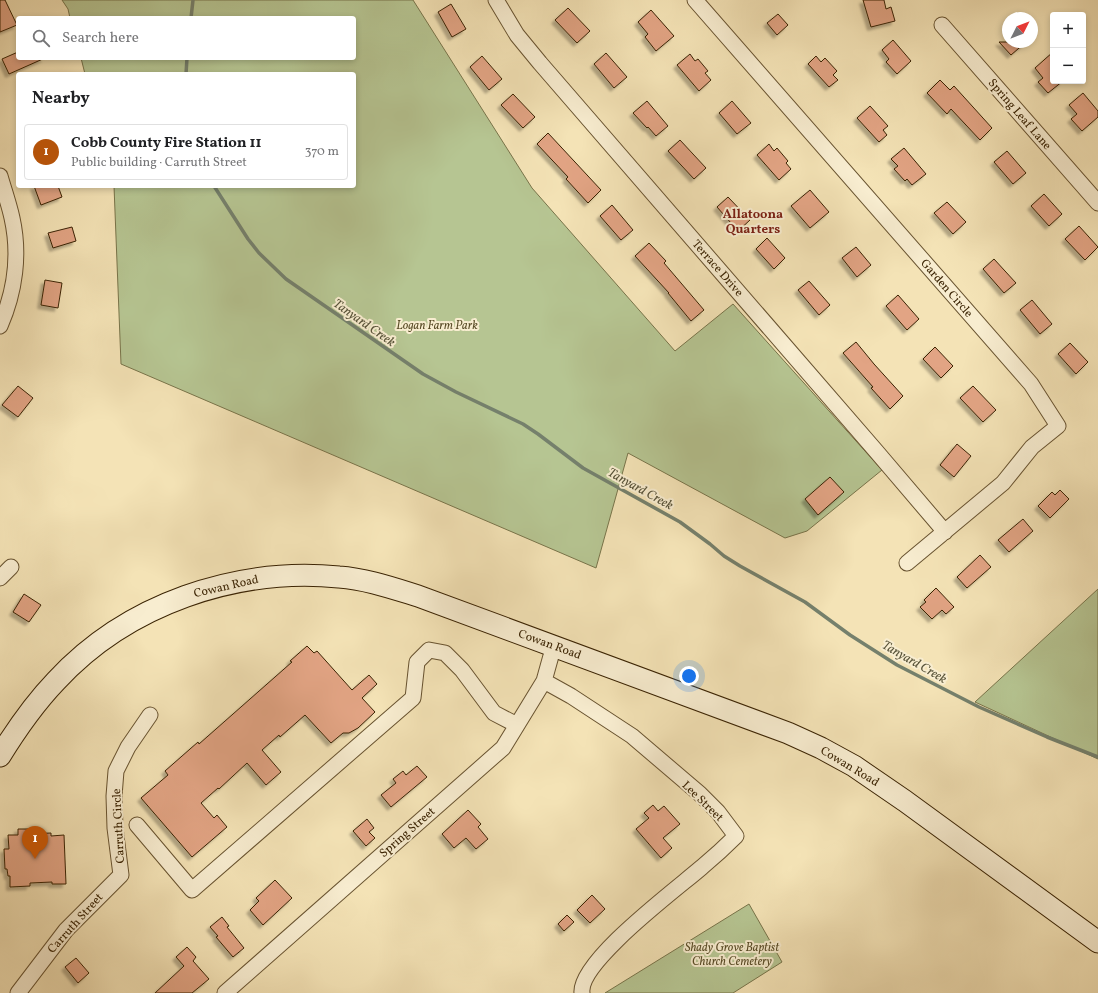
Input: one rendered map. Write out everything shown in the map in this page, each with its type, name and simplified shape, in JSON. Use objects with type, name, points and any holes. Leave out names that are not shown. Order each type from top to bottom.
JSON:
[{"type":"main road","name":"Cowan Road","points":[[0,756],[5,735],[33,708],[56,680],[102,640],[136,619],[172,601],[218,586],[254,579],[299,575],[339,577],[379,583],[426,598],[554,645],[780,730],[821,748],[854,766],[905,801],[1098,942]]},
{"type":"street","name":"Terrace Drive","points":[[496,0],[517,35],[540,63],[945,532]]},
{"type":"street","name":"Garden Circle","points":[[695,0],[1025,378],[1058,426],[1032,447],[1003,483],[906,563]]},
{"type":"street","name":"Spring Leaf Lane","points":[[942,24],[1098,203]]},
{"type":"street","points":[[0,177],[12,218],[15,244],[15,274],[12,291],[0,326]]},
{"type":"street","points":[[0,578],[12,567]]},
{"type":"street","name":"Spring Street","points":[[225,993],[503,748],[544,681],[554,645]]},
{"type":"street","points":[[137,826],[192,890],[413,698],[417,662],[429,650],[444,653],[462,670],[494,713],[517,725]]},
{"type":"street","name":"Lee Street","points":[[544,681],[571,696],[632,736],[700,794],[718,812],[736,836],[710,861],[616,939],[593,966],[582,987],[582,993]]},
{"type":"street","name":"Carruth Circle","points":[[120,875],[114,796],[116,771],[128,747],[150,715]]},
{"type":"street","name":"Carruth Street","points":[[18,993],[66,930],[120,875]]},
{"type":"green space","name":"Logan Farm Park","points":[[62,0],[413,0],[532,188],[675,351],[733,304],[882,470],[807,531],[785,538],[628,453],[596,568],[121,364],[114,188],[356,188],[356,72],[84,72],[82,60],[356,60],[356,16],[70,16],[68,9]]},
{"type":"green space","points":[[1098,589],[1098,759],[975,702]]},
{"type":"green space","name":"Shady Grove Baptist Church Cemetery","points":[[749,904],[782,962],[733,993],[605,993]]},
{"type":"building","points":[[0,0],[5,0],[16,25],[0,32]]},
{"type":"building","points":[[863,0],[884,0],[886,9],[891,7],[895,21],[871,27]]},
{"type":"building","points":[[451,4],[466,29],[452,37],[438,12]]},
{"type":"building","points":[[568,8],[590,31],[577,43],[555,20]]},
{"type":"building","points":[[651,10],[674,36],[656,51],[645,37],[648,34],[638,22]]},
{"type":"building","points":[[778,14],[788,25],[777,35],[767,23]]},
{"type":"building","points":[[893,40],[911,61],[897,74],[886,62],[889,59],[882,50]]},
{"type":"building","points":[[1005,48],[1019,48],[1011,55]]},
{"type":"building","points":[[16,53],[16,60],[40,60],[9,74],[2,59]]},
{"type":"building","points":[[606,53],[627,77],[614,88],[594,64]]},
{"type":"building","points":[[690,54],[695,61],[698,59],[708,71],[705,73],[711,80],[699,91],[677,65]]},
{"type":"building","points":[[1050,55],[1050,84],[1059,84],[1048,93],[1038,82],[1043,78],[1035,68]]},
{"type":"building","points":[[482,56],[502,79],[489,90],[470,67]]},
{"type":"building","points":[[816,56],[821,62],[825,58],[837,71],[833,75],[838,80],[829,87],[808,64]]},
{"type":"building","points":[[940,80],[950,90],[954,86],[992,128],[980,140],[951,109],[947,114],[927,93]]},
{"type":"building","points":[[1083,93],[1098,111],[1098,117],[1082,131],[1071,119],[1077,114],[1069,105]]},
{"type":"building","points":[[513,94],[535,117],[523,128],[501,105]]},
{"type":"building","points":[[647,101],[668,126],[656,136],[633,113]]},
{"type":"building","points":[[732,101],[751,123],[737,134],[719,113]]},
{"type":"building","points":[[870,106],[888,126],[883,130],[887,135],[879,142],[857,118]]},
{"type":"building","points":[[548,133],[601,190],[588,203],[566,179],[568,177],[537,144]]},
{"type":"building","points":[[680,140],[706,168],[694,179],[668,151]]},
{"type":"building","points":[[769,144],[774,151],[777,148],[788,161],[786,163],[791,169],[779,180],[757,155]]},
{"type":"building","points":[[904,148],[926,174],[912,185],[907,179],[905,181],[894,169],[898,166],[891,159]]},
{"type":"building","points":[[1007,151],[1026,173],[1013,184],[994,162]]},
{"type":"building","points":[[35,188],[59,188],[62,197],[41,205]]},
{"type":"building","points":[[810,190],[829,212],[810,228],[791,206]]},
{"type":"building","points":[[1044,194],[1062,214],[1049,226],[1031,206]]},
{"type":"building","points":[[728,197],[750,220],[738,231],[717,207]]},
{"type":"building","points":[[947,202],[966,222],[953,234],[934,213]]},
{"type":"building","points":[[612,205],[633,230],[621,240],[600,216]]},
{"type":"building","points":[[1079,226],[1098,247],[1085,260],[1065,239]]},
{"type":"building","points":[[72,227],[76,241],[53,248],[48,233]]},
{"type":"building","points":[[767,238],[785,258],[774,269],[756,249]]},
{"type":"building","points":[[649,243],[666,261],[664,263],[704,310],[691,321],[669,293],[635,256]]},
{"type":"building","points":[[856,247],[871,265],[857,277],[842,258]]},
{"type":"building","points":[[994,259],[1016,283],[1004,293],[983,269]]},
{"type":"building","points":[[45,280],[62,283],[58,308],[41,305]]},
{"type":"building","points":[[809,281],[830,305],[819,315],[798,290]]},
{"type":"building","points":[[898,295],[919,319],[907,330],[886,306]]},
{"type":"building","points":[[1032,300],[1052,324],[1040,334],[1020,310]]},
{"type":"building","points":[[856,342],[903,396],[890,409],[843,353]]},
{"type":"building","points":[[1070,343],[1088,362],[1076,374],[1058,354]]},
{"type":"building","points":[[935,347],[953,366],[941,378],[923,359]]},
{"type":"building","points":[[18,386],[33,398],[18,417],[2,405]]},
{"type":"building","points":[[973,386],[996,410],[983,422],[960,398]]},
{"type":"building","points":[[957,444],[971,456],[954,477],[940,465]]},
{"type":"building","points":[[830,477],[844,492],[818,515],[805,499]]},
{"type":"building","points":[[1060,490],[1069,499],[1050,518],[1038,506],[1052,492],[1055,495]]},
{"type":"building","points":[[1023,519],[1033,531],[1009,552],[998,540]]},
{"type":"building","points":[[980,555],[991,567],[967,588],[957,577]]},
{"type":"building","points":[[936,588],[954,607],[946,614],[942,610],[932,619],[920,607],[926,602],[924,600]]},
{"type":"building","points":[[24,594],[41,605],[29,622],[13,612]]},
{"type":"building","points":[[307,646],[314,653],[317,651],[352,690],[369,675],[377,684],[362,698],[375,712],[358,728],[349,733],[343,733],[331,743],[305,715],[280,737],[279,735],[262,750],[281,772],[266,785],[247,763],[219,789],[218,788],[201,803],[214,818],[217,815],[227,827],[192,857],[141,798],[168,775],[165,771],[198,742],[199,744],[292,662],[290,661]]},
{"type":"building","points":[[417,766],[427,777],[391,807],[381,795],[396,783],[393,779],[403,771],[406,775]]},
{"type":"building","points":[[653,805],[658,811],[664,806],[680,824],[663,838],[672,848],[661,858],[636,829],[649,818],[644,813]]},
{"type":"building","points":[[468,810],[481,824],[478,827],[488,839],[476,849],[466,838],[454,848],[442,834]]},
{"type":"building","points":[[367,819],[374,828],[369,832],[375,838],[366,846],[353,831]]},
{"type":"building","points":[[18,829],[28,829],[28,834],[51,833],[51,836],[64,835],[66,884],[52,884],[52,882],[30,883],[30,886],[10,887],[10,876],[8,876],[7,869],[5,869],[4,849],[9,849],[8,835],[18,835]]},
{"type":"building","points":[[275,880],[292,898],[263,925],[250,910],[259,901],[256,898]]},
{"type":"building","points":[[592,895],[605,909],[590,923],[577,910]]},
{"type":"building","points":[[567,915],[574,922],[564,931],[558,924]]},
{"type":"building","points":[[222,917],[229,926],[227,927],[244,948],[233,957],[216,937],[218,936],[210,927]]},
{"type":"building","points":[[187,947],[196,957],[193,961],[209,979],[192,993],[155,993],[184,966],[176,957]]},
{"type":"building","points":[[76,958],[89,973],[78,983],[65,967]]},
{"type":"waterway","name":"Tanyard Creek","points":[[191,16],[193,0]]},
{"type":"waterway","name":"Tanyard Creek","points":[[186,72],[187,60]]},
{"type":"waterway","name":"Tanyard Creek","points":[[215,188],[248,239],[259,253],[286,279],[423,374],[456,392],[523,424],[583,468],[680,522],[724,556],[805,602],[850,635],[897,665],[979,707],[1047,737],[1098,757]]},
{"type":"place","name":"Cobb County Fire Station 11","points":[[35,859]]},
{"type":"district","name":"Allatoona Quarters","points":[[753,220]]}]
